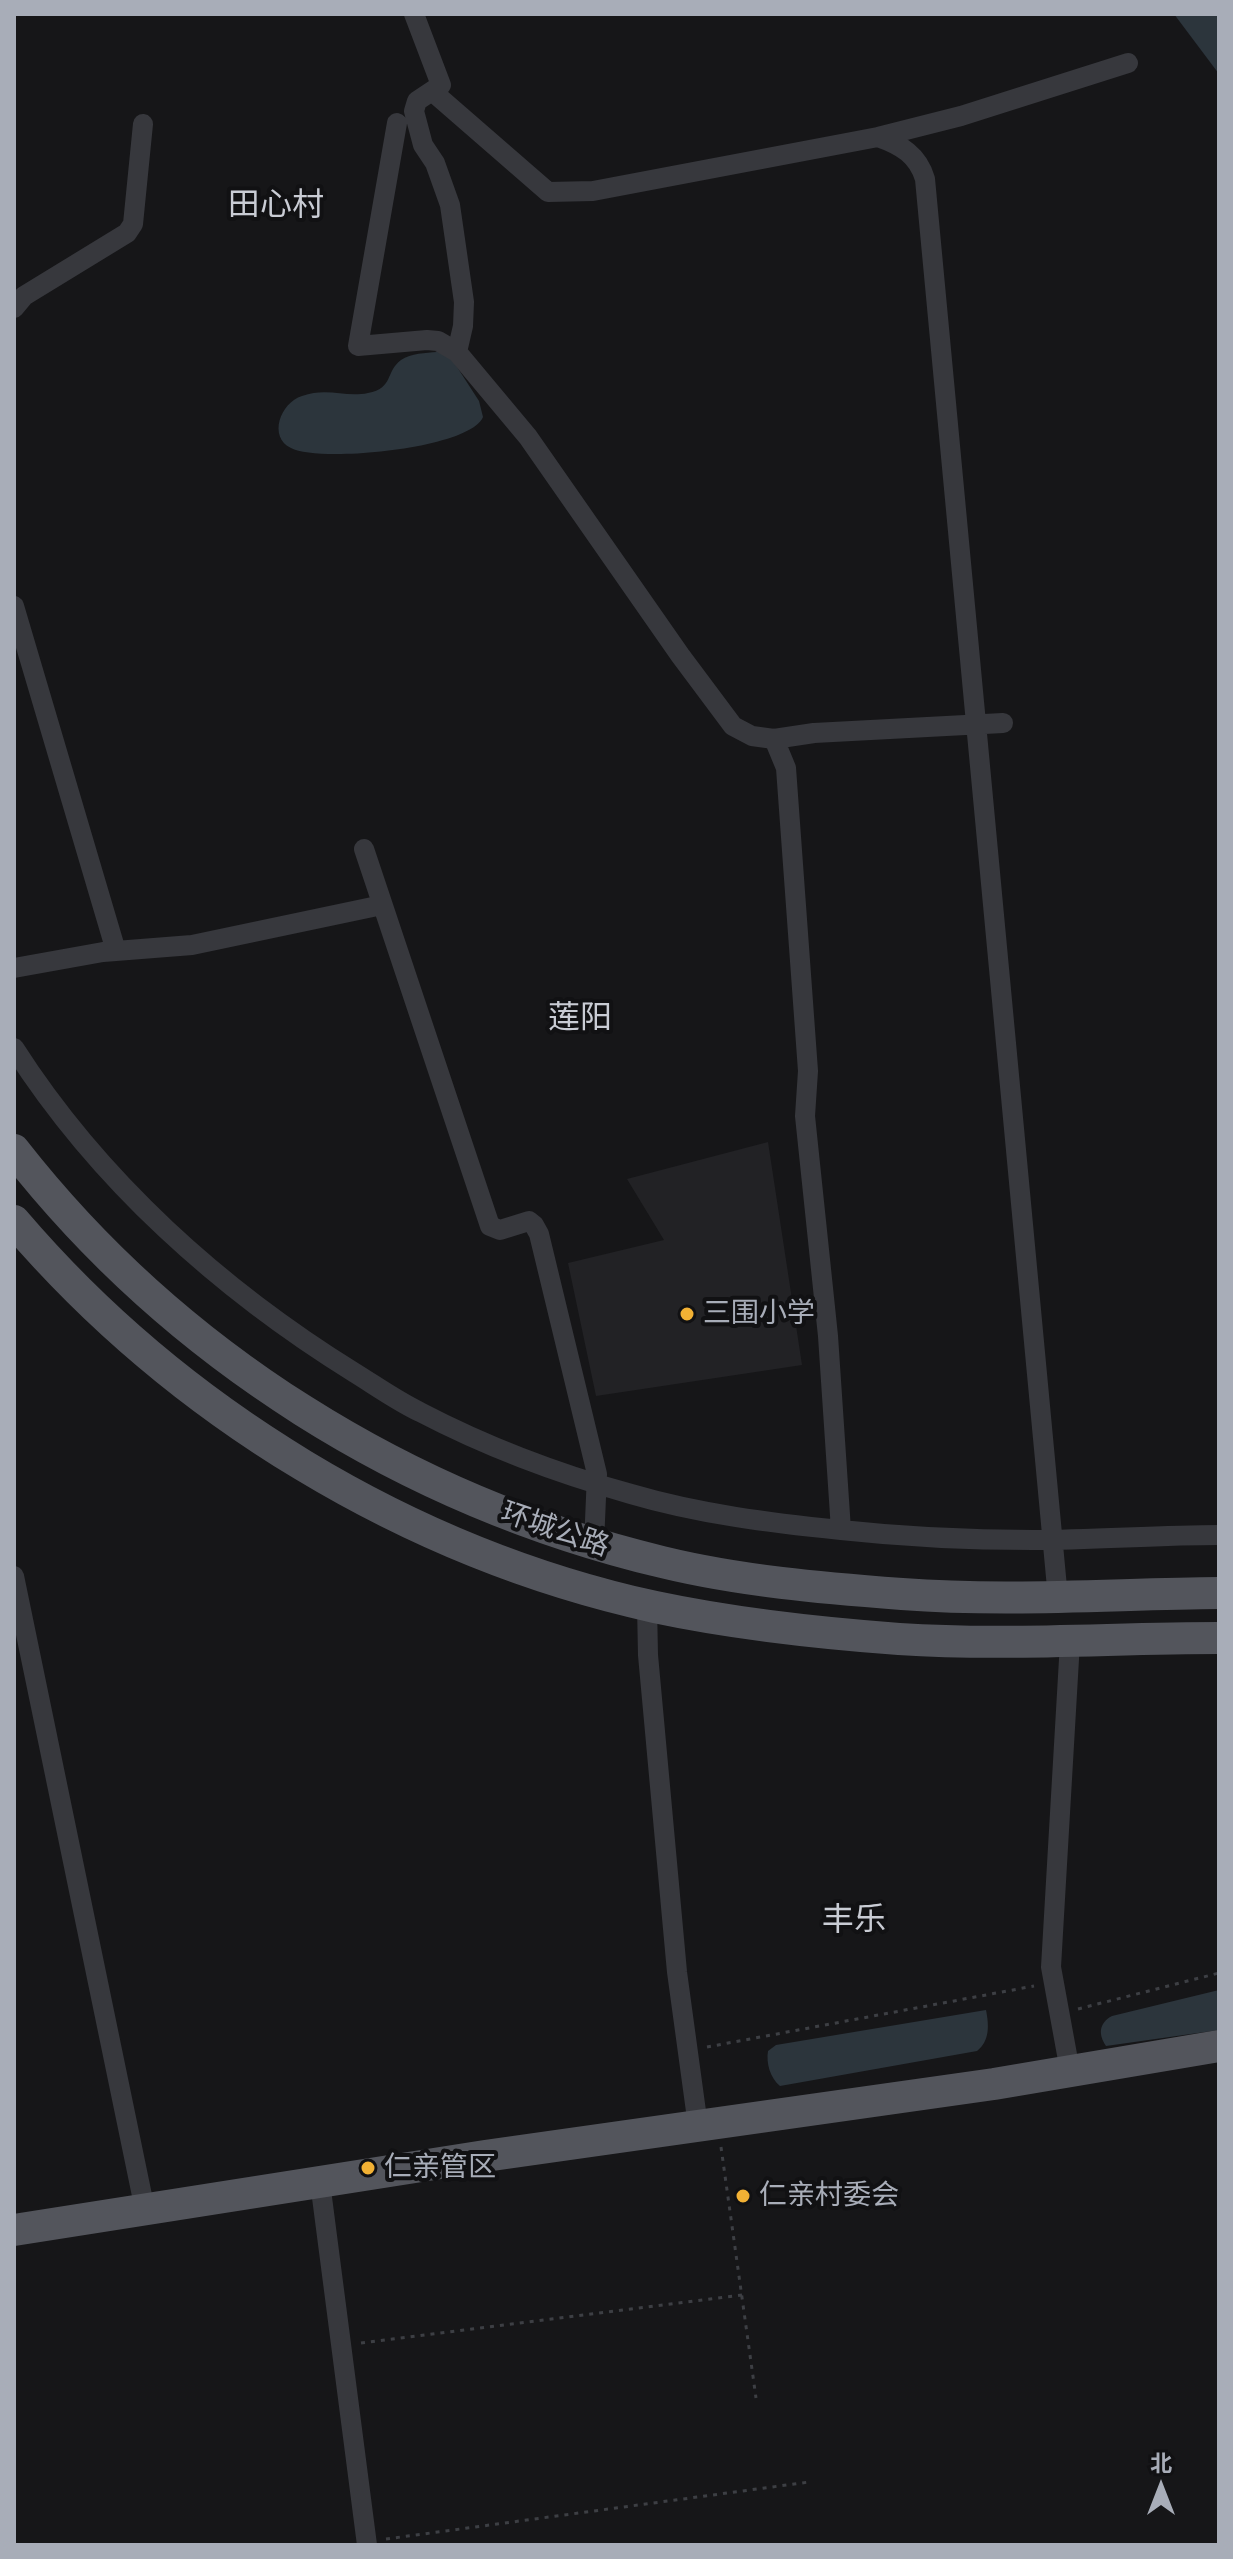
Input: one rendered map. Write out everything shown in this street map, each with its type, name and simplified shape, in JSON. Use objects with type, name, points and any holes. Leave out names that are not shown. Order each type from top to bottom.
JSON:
[{"type":"main road","name":"环城公路","points":[[14,1150],[68,1215],[133,1280],[195,1333],[271,1389],[342,1435],[427,1480],[521,1520],[666,1563],[781,1582],[904,1594],[1058,1598],[1219,1593]]},
{"type":"main road","name":"环城公路","points":[[14,1221],[61,1273],[145,1350],[235,1419],[319,1474],[408,1521],[555,1579],[647,1605],[716,1618],[848,1635],[966,1642],[1219,1638]]},
{"type":"main road","points":[[14,2230],[1219,2046]]},
{"type":"street","points":[[414,14],[441,85],[417,101],[414,111],[423,145],[435,163],[450,205],[464,302],[457,352]]},
{"type":"street","points":[[433,92],[548,192],[593,191],[878,137],[961,116],[1128,63]]},
{"type":"street","points":[[397,123],[358,346],[427,340],[438,341],[457,352],[528,437],[733,726],[752,736],[774,739],[814,733],[1003,723]]},
{"type":"street","points":[[14,308],[24,296],[127,233],[133,224],[143,124]]},
{"type":"street","points":[[878,137],[916,158],[925,179],[1058,1598]]},
{"type":"street","points":[[14,606],[116,951]]},
{"type":"street","points":[[774,739],[786,768],[808,1071],[805,1116],[828,1336],[841,1530]]},
{"type":"street","points":[[364,849],[490,1226],[500,1230],[529,1221],[539,1234],[593,1459],[596,1484],[594,1544]]},
{"type":"street","points":[[14,968],[116,951],[192,945],[382,905]]},
{"type":"street","points":[[14,1048],[75,1131],[136,1200],[253,1303],[333,1360],[418,1412],[496,1447],[596,1484],[678,1506],[841,1530],[970,1539],[1219,1535]]},
{"type":"street","points":[[14,1576],[145,2210]]},
{"type":"street","points":[[647,1605],[648,1655],[677,1972],[688,2051],[708,2124]]},
{"type":"street","points":[[1070,1642],[1051,1967],[1070,2071]]},
{"type":"street","points":[[320,2182],[366,2544]]},
{"type":"path","points":[[1059,2014],[1219,1973]]},
{"type":"path","points":[[688,2051],[1054,1982]]},
{"type":"path","points":[[708,2124],[742,2295],[756,2398]]},
{"type":"path","points":[[341,2345],[742,2295]]},
{"type":"path","points":[[366,2544],[809,2482]]},
{"type":"shaded area","points":[[1174,14],[1219,14],[1219,74]]},
{"type":"shaded area","points":[[437,352],[448,353],[479,401],[483,417],[472,428],[424,445],[361,453],[307,452],[291,448],[280,436],[280,420],[294,400],[320,392],[360,394],[376,391],[386,384],[401,360]]},
{"type":"shaded area","name":"三围小学","points":[[768,1142],[802,1365],[596,1396],[568,1263],[664,1240],[627,1179]]},
{"type":"shaded area","points":[[1219,1990],[1219,2030],[1106,2046],[1103,2042],[1102,2025],[1112,2016]]},
{"type":"shaded area","points":[[986,2010],[988,2032],[977,2051],[780,2086],[770,2070],[768,2051],[776,2045]]},
{"type":"place","name":"三围小学","points":[[687,1314]]},
{"type":"place","name":"仁亲管区","points":[[368,2168]]},
{"type":"place","name":"仁亲村委会","points":[[743,2196]]},
{"type":"district","name":"田心村","points":[[276,206]]},
{"type":"district","name":"莲阳","points":[[580,1019]]},
{"type":"district","name":"丰乐","points":[[854,1921]]}]
